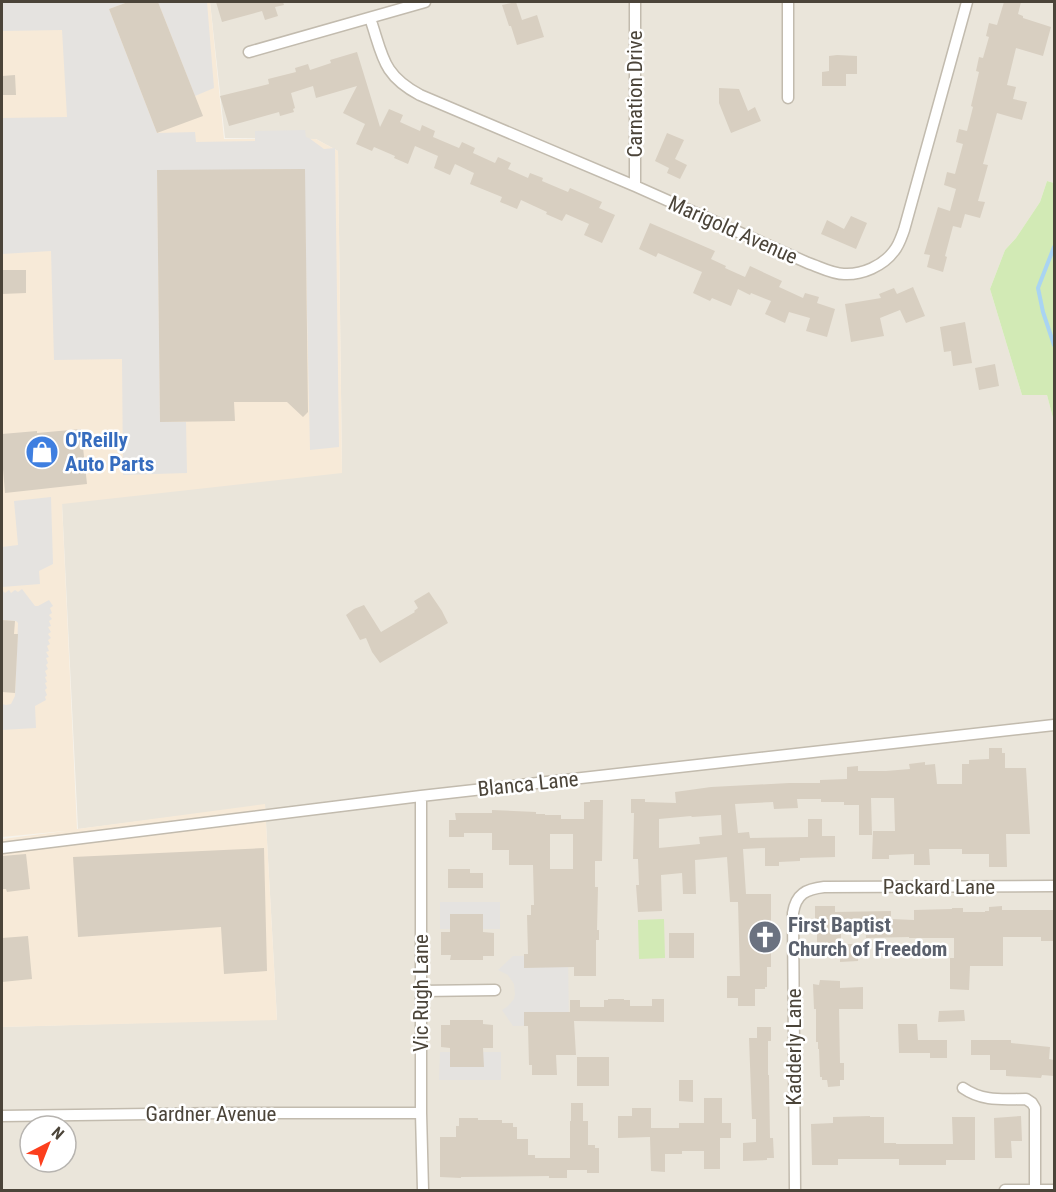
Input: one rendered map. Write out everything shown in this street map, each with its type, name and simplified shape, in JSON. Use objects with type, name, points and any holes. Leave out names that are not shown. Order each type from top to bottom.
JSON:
[{"type":"street","points":[[249,52],[425,2]]},
{"type":"street","name":"Carnation Drive","points":[[634,186],[635,2]]},
{"type":"street","points":[[788,2],[788,98]]},
{"type":"street","name":"Marigold Avenue","points":[[370,18],[385,64],[391,74],[406,88],[808,263],[844,274],[874,267],[893,253],[900,242],[967,2]]},
{"type":"street","name":"Blanca Lane","points":[[2,848],[421,796],[1054,725]]},
{"type":"street","name":"Vic Rugh Lane","points":[[421,796],[423,1191]]},
{"type":"street","name":"Packard Lane","points":[[824,887],[1054,886]]},
{"type":"street","name":"Kadderly Lane","points":[[795,1191],[793,913],[795,902],[801,895],[824,887]]},
{"type":"street","points":[[421,991],[495,990]]},
{"type":"street","points":[[963,1088],[982,1098],[1026,1099],[1032,1103],[1035,1108],[1035,1190]]},
{"type":"street","name":"Gardner Avenue","points":[[2,1116],[421,1113]]},
{"type":"street","points":[[1005,1191],[1054,1190]]},
{"type":"shaded area","points":[[2,2],[210,2],[224,139],[316,139],[338,151],[342,473],[62,504],[77,829],[265,804],[277,1020],[2,1027],[2,839],[65,831],[2,837]]},
{"type":"shaded area","points":[[2,2],[128,2],[109,9],[157,133],[195,132],[196,142],[255,141],[255,131],[305,130],[306,137],[324,149],[335,148],[339,447],[310,450],[304,169],[157,171],[160,422],[186,422],[187,473],[123,475],[122,359],[54,360],[51,251],[2,254],[2,118],[67,117],[62,30],[2,31]]},
{"type":"shaded area","points":[[158,2],[207,2],[214,88],[195,96]]},
{"type":"shaded area","points":[[210,2],[1054,2],[1054,183],[1047,181],[1040,202],[1016,238],[1005,250],[990,289],[1022,395],[1047,395],[1054,422],[1054,1190],[2,1190],[2,1027],[277,1019],[265,805],[78,829],[62,503],[342,472],[338,151],[316,139],[225,138]]},
{"type":"shaded area","points":[[51,497],[53,564],[39,571],[40,584],[2,587],[2,547],[18,545],[14,501]]},
{"type":"shaded area","points":[[22,589],[35,606],[49,600],[53,606],[50,608],[52,613],[49,615],[52,619],[49,621],[51,626],[48,627],[51,632],[48,634],[51,638],[47,646],[49,651],[46,652],[49,657],[46,658],[48,669],[45,671],[47,695],[46,700],[35,706],[36,728],[2,730],[2,704],[11,704],[15,696],[18,623],[2,620],[2,592],[9,590],[11,593],[15,590],[18,592]]},
{"type":"shaded area","points":[[440,902],[500,902],[500,929],[440,929]]},
{"type":"shaded area","points":[[568,955],[569,1025],[513,1026],[502,1010],[514,999],[514,984],[508,975],[498,970],[513,956]]},
{"type":"shaded area","points":[[440,1052],[501,1052],[501,1080],[439,1080]]},
{"type":"green space","points":[[1047,181],[1054,183],[1054,422],[1047,395],[1022,395],[990,289],[1005,250],[1016,238],[1040,202]]},
{"type":"green space","points":[[664,919],[665,958],[639,959],[638,920]]},
{"type":"building","points":[[128,2],[158,2],[203,116],[157,133],[109,9]]},
{"type":"building","points":[[216,2],[283,2],[284,5],[275,7],[278,16],[265,20],[262,11],[222,22]]},
{"type":"building","points":[[516,2],[522,20],[537,15],[544,37],[517,45],[502,5]]},
{"type":"building","points":[[1004,2],[1021,2],[1018,14],[1023,18],[1051,27],[1043,56],[1016,48],[1007,85],[1016,87],[1013,99],[1027,102],[1022,120],[997,113],[983,164],[988,165],[978,201],[985,202],[980,218],[965,214],[961,228],[953,226],[943,272],[927,267],[930,255],[924,254],[938,207],[950,211],[956,189],[944,185],[947,172],[955,174],[963,144],[956,142],[959,129],[967,131],[979,72],[976,71],[979,57],[983,58],[989,37],[986,36],[989,23],[997,25]]},
{"type":"building","points":[[357,52],[380,127],[389,109],[403,115],[400,122],[420,131],[422,125],[435,131],[433,137],[459,148],[462,142],[475,148],[473,153],[495,163],[498,157],[511,163],[508,169],[528,178],[530,173],[568,192],[570,188],[602,202],[599,208],[615,215],[602,243],[584,235],[589,224],[566,214],[562,221],[521,200],[517,209],[500,202],[502,197],[470,184],[474,173],[455,164],[450,175],[434,168],[438,156],[415,146],[408,164],[374,147],[372,151],[356,144],[365,124],[343,113],[357,86],[316,98],[313,86],[291,93],[294,112],[280,116],[279,112],[229,126],[220,96],[269,84],[268,79],[296,72],[295,68],[308,64],[310,70],[331,63],[330,60]]},
{"type":"building","points":[[829,56],[857,56],[857,74],[846,74],[846,86],[822,86],[822,72],[829,71]]},
{"type":"building","points":[[15,75],[16,95],[2,95],[2,76]]},
{"type":"building","points":[[719,88],[739,89],[748,111],[755,107],[761,121],[731,133],[719,103]]},
{"type":"building","points":[[667,133],[684,140],[675,159],[687,165],[680,179],[667,173],[669,168],[655,161]]},
{"type":"building","points":[[305,169],[308,412],[303,417],[287,402],[234,402],[235,421],[160,422],[157,170]]},
{"type":"building","points":[[851,216],[867,223],[856,249],[821,234],[827,220],[844,229]]},
{"type":"building","points":[[650,223],[715,251],[711,259],[745,277],[750,266],[782,281],[779,287],[803,298],[805,293],[819,297],[817,303],[835,309],[827,337],[806,331],[810,318],[789,312],[785,323],[765,314],[771,301],[751,293],[750,295],[738,289],[731,306],[712,298],[710,301],[693,293],[702,272],[658,253],[656,257],[639,249]]},
{"type":"building","points":[[2,270],[26,270],[26,293],[2,294]]},
{"type":"building","points":[[913,287],[925,316],[906,323],[900,310],[880,318],[884,336],[851,342],[845,304],[881,298],[879,294],[894,288],[897,294]]},
{"type":"building","points":[[965,322],[972,363],[953,366],[951,351],[944,352],[940,327]]},
{"type":"building","points":[[995,364],[999,386],[979,390],[975,368]]},
{"type":"building","name":"O'Reilly Auto Parts","points":[[81,429],[87,484],[5,493],[2,434]]},
{"type":"building","points":[[429,592],[448,623],[380,663],[366,638],[360,640],[346,615],[364,605],[381,632],[415,612],[418,608],[414,601]]},
{"type":"building","points":[[2,620],[15,621],[14,634],[18,634],[15,693],[2,692]]},
{"type":"building","points":[[989,748],[1002,748],[1002,753],[1005,753],[1005,768],[1026,768],[1030,834],[1006,834],[1007,867],[989,867],[989,854],[962,854],[962,849],[929,849],[930,865],[914,865],[914,854],[889,855],[889,859],[872,859],[873,831],[895,831],[894,798],[871,798],[872,835],[859,835],[859,805],[844,805],[844,802],[821,802],[821,799],[797,799],[798,808],[774,809],[773,802],[735,804],[738,833],[749,832],[750,838],[808,837],[808,819],[822,819],[822,836],[835,836],[835,857],[800,858],[800,861],[779,862],[779,866],[765,866],[765,848],[743,849],[746,894],[771,894],[771,967],[767,967],[767,987],[755,989],[755,1006],[738,1006],[738,998],[727,998],[727,976],[740,976],[738,902],[730,902],[727,857],[695,860],[696,894],[683,894],[682,873],[661,875],[662,911],[638,912],[636,885],[639,885],[638,859],[633,859],[634,813],[631,813],[631,799],[676,803],[675,792],[711,787],[820,783],[820,780],[847,779],[847,767],[858,766],[858,771],[886,771],[910,769],[909,764],[925,762],[925,765],[935,764],[937,784],[962,784],[962,764],[969,764],[969,760],[989,759]],"holes":[[[721,815],[722,835],[699,837],[700,844],[659,848],[659,819]]]},
{"type":"building","points":[[590,800],[603,800],[602,861],[595,861],[595,887],[598,887],[597,930],[599,930],[599,940],[596,940],[596,976],[574,976],[574,967],[524,968],[524,954],[528,954],[527,915],[531,915],[531,905],[534,905],[533,865],[509,865],[509,850],[492,850],[492,833],[464,833],[464,837],[449,837],[449,820],[456,820],[455,813],[492,813],[492,810],[536,812],[536,814],[561,815],[561,819],[584,819],[584,802],[590,802]],"holes":[[[550,834],[573,834],[573,869],[550,869]]]},
{"type":"building","points":[[264,848],[267,971],[224,974],[221,927],[78,937],[73,857]]},
{"type":"building","points":[[26,854],[30,889],[7,892],[6,889],[2,889],[2,856]]},
{"type":"building","points":[[448,869],[470,869],[470,873],[483,873],[483,888],[448,888]]},
{"type":"building","points":[[815,906],[835,906],[835,912],[891,911],[891,919],[914,920],[914,910],[963,908],[963,912],[985,912],[989,911],[989,907],[1002,906],[1002,910],[1054,910],[1054,941],[1041,941],[1041,937],[1003,937],[1003,966],[970,966],[969,990],[950,989],[950,958],[954,958],[954,938],[866,938],[865,922],[841,922],[841,944],[859,944],[858,961],[840,962],[840,956],[817,956]]},
{"type":"building","points":[[450,914],[483,914],[483,932],[494,933],[494,956],[483,956],[483,960],[450,960],[451,955],[441,955],[441,932],[450,932]]},
{"type":"building","points":[[669,933],[694,933],[694,958],[669,958]]},
{"type":"building","points":[[28,936],[32,979],[2,982],[2,938]]},
{"type":"building","points":[[820,980],[840,981],[840,988],[863,987],[863,1009],[839,1009],[840,1063],[844,1063],[844,1080],[840,1080],[840,1086],[828,1087],[827,1080],[822,1080],[820,1077],[813,984],[819,985]]},
{"type":"building","points":[[652,999],[664,999],[664,1022],[574,1021],[576,1055],[556,1055],[557,1075],[532,1075],[532,1065],[529,1065],[528,1026],[524,1026],[524,1012],[570,1012],[570,1000],[580,1000],[580,1007],[604,1007],[604,1000],[630,1000],[630,1006],[652,1006]]},
{"type":"building","points":[[964,1010],[965,1021],[938,1022],[939,1011]]},
{"type":"building","points":[[450,1020],[483,1020],[483,1024],[493,1025],[493,1048],[483,1048],[484,1067],[450,1067],[450,1048],[441,1047],[441,1025],[450,1025]]},
{"type":"building","points":[[898,1024],[917,1024],[918,1040],[947,1040],[947,1058],[930,1058],[930,1053],[899,1053]]},
{"type":"building","points":[[757,1027],[771,1027],[771,1041],[768,1041],[768,1075],[770,1138],[773,1138],[774,1158],[743,1161],[743,1143],[756,1142],[756,1119],[752,1119],[749,1038],[757,1038]]},
{"type":"building","points":[[971,1040],[1011,1040],[1011,1043],[1050,1047],[1049,1059],[1054,1060],[1054,1076],[1042,1075],[1041,1078],[1006,1076],[1006,1070],[990,1070],[990,1055],[971,1055]]},
{"type":"building","points":[[577,1057],[609,1057],[609,1086],[577,1086]]},
{"type":"building","points":[[679,1080],[693,1080],[693,1102],[679,1101]]},
{"type":"building","points":[[704,1098],[722,1098],[722,1123],[731,1123],[731,1138],[720,1138],[720,1169],[704,1169],[704,1151],[682,1151],[682,1154],[665,1154],[665,1172],[651,1171],[650,1137],[618,1138],[618,1116],[632,1116],[632,1108],[651,1108],[651,1128],[679,1128],[679,1123],[704,1123]]},
{"type":"building","points":[[571,1103],[583,1103],[583,1121],[588,1121],[588,1145],[595,1145],[595,1148],[599,1148],[599,1173],[587,1173],[587,1170],[567,1170],[567,1178],[549,1178],[549,1176],[440,1177],[440,1137],[456,1137],[459,1118],[502,1120],[502,1123],[513,1123],[513,1127],[517,1127],[517,1139],[528,1139],[528,1155],[535,1155],[535,1158],[570,1158]]},
{"type":"building","points":[[1021,1116],[1022,1141],[1011,1141],[1012,1158],[995,1158],[994,1118]]},
{"type":"building","points":[[833,1117],[884,1117],[884,1143],[896,1144],[953,1144],[952,1117],[975,1117],[975,1160],[946,1160],[946,1165],[899,1165],[899,1159],[838,1159],[838,1165],[812,1165],[811,1124],[833,1123]]},
{"type":"waterway","points":[[1054,247],[1038,288],[1054,345]]},
{"type":"place","name":"O'Reilly Auto Parts","points":[[42,452]]},
{"type":"place","name":"First Baptist Church of Freedom","points":[[765,937]]}]
